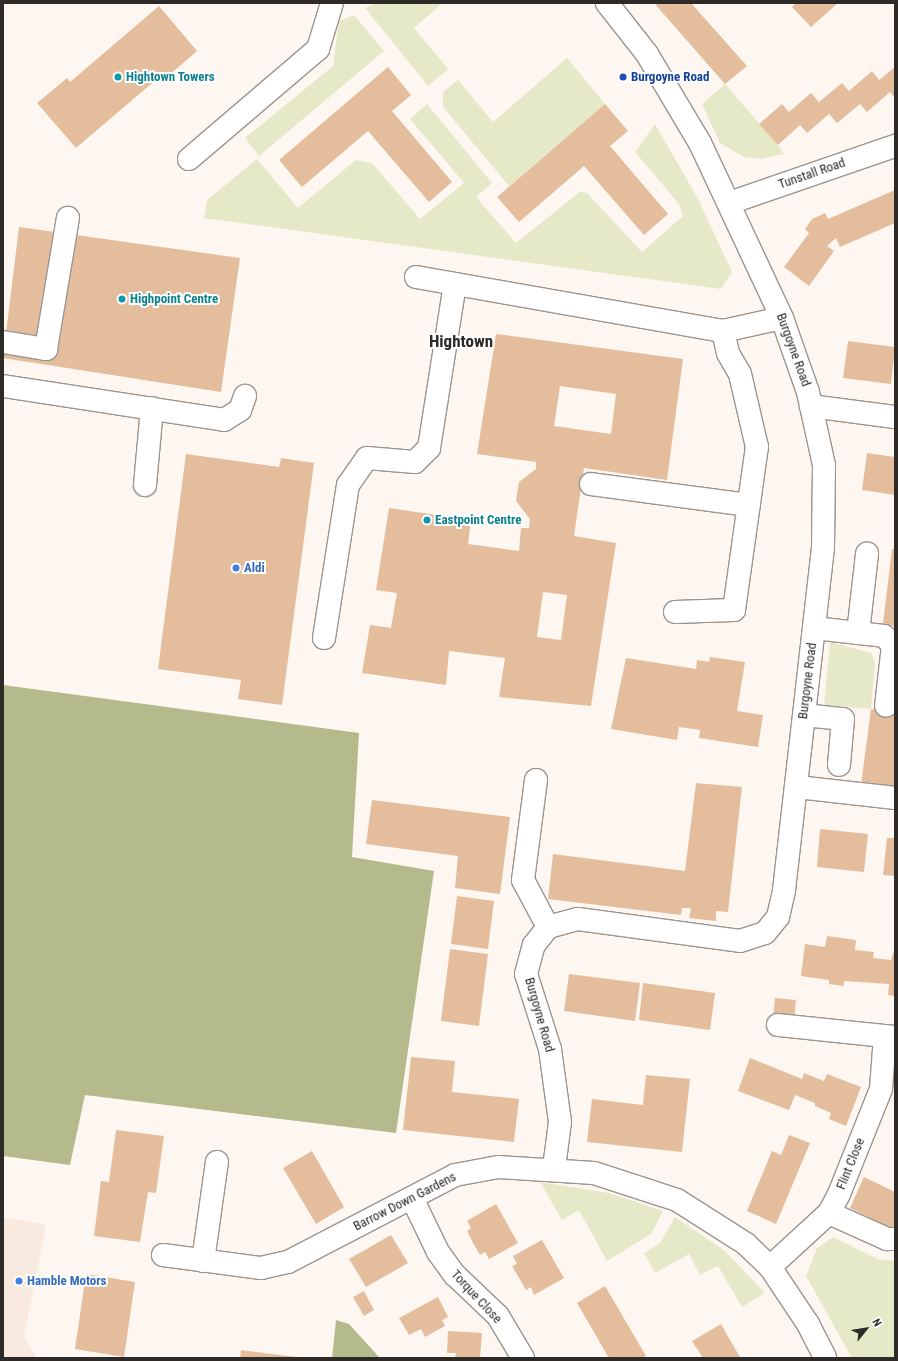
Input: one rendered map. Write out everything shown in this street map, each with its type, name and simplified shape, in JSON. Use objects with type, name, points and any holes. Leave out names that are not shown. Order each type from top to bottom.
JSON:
[{"type":"street","points":[[189,159],[318,49],[332,3]]},
{"type":"street","name":"Burgoyne Road","points":[[554,1168],[560,1122],[550,1049],[526,974],[534,945],[548,927],[578,919],[740,941],[765,934],[778,917],[784,890],[797,787],[823,547],[824,465],[811,406],[782,318],[700,143],[647,54],[608,3]]},
{"type":"street","name":"Tunstall Road","points":[[729,203],[895,146]]},
{"type":"street","points":[[3,342],[46,349],[68,218]]},
{"type":"street","points":[[416,277],[723,331],[782,318]]},
{"type":"street","points":[[324,638],[348,485],[367,458],[415,462],[429,448],[455,284]]},
{"type":"street","points":[[675,612],[734,610],[757,447],[740,374],[728,354],[723,331]]},
{"type":"street","points":[[3,386],[224,420],[240,410],[245,396]]},
{"type":"street","points":[[811,406],[895,417]]},
{"type":"street","points":[[144,485],[152,408]]},
{"type":"street","points":[[591,484],[749,505]]},
{"type":"street","points":[[858,633],[867,554]]},
{"type":"street","points":[[814,628],[884,636],[893,645],[886,706]]},
{"type":"street","points":[[804,715],[843,720],[838,765]]},
{"type":"street","points":[[536,780],[523,880],[548,927]]},
{"type":"street","points":[[797,787],[895,798]]},
{"type":"street","name":"Flint Close","points":[[770,1267],[829,1213],[881,1089],[890,1037],[778,1025]]},
{"type":"street","points":[[203,1261],[216,1162]]},
{"type":"street","name":"Barrow Down Gardens","points":[[163,1255],[249,1268],[288,1262],[456,1175],[477,1169],[554,1168],[630,1182],[677,1200],[746,1244],[770,1267],[808,1324],[825,1358]]},
{"type":"street","name":"Torque Close","points":[[412,1198],[438,1252],[455,1275],[498,1316],[518,1356]]},
{"type":"street","points":[[829,1213],[887,1239],[895,1239]]},
{"type":"shaded area","name":"Hamble Motors","points":[[3,1217],[46,1225],[24,1337],[37,1358],[3,1358]]},
{"type":"green space","points":[[376,3],[443,3],[414,28],[448,69],[428,86],[365,8]]},
{"type":"green space","points":[[354,15],[384,51],[259,156],[245,138],[333,66],[339,21]]},
{"type":"green space","points":[[567,58],[605,104],[509,186],[443,107],[443,92],[458,80],[493,122]]},
{"type":"green space","points":[[725,84],[778,145],[784,154],[760,159],[744,157],[720,143],[702,104]]},
{"type":"green space","points":[[427,104],[492,183],[476,197],[516,243],[581,191],[588,194],[642,252],[683,216],[679,204],[635,152],[655,124],[698,199],[732,272],[721,289],[204,218],[207,200],[257,159],[298,208],[356,160],[372,163],[420,219],[464,183],[410,119]]},
{"type":"green space","points":[[830,642],[871,653],[875,662],[871,709],[824,705]]},
{"type":"green space","points":[[3,685],[359,733],[352,857],[434,871],[396,1133],[85,1095],[70,1165],[3,1156]]},
{"type":"green space","points":[[540,1182],[609,1193],[663,1211],[651,1234],[607,1261],[579,1210],[562,1220]]},
{"type":"green space","points":[[675,1217],[725,1251],[765,1293],[742,1307],[718,1266],[700,1275],[689,1254],[655,1273],[644,1253],[660,1243]]},
{"type":"green space","points":[[833,1237],[878,1259],[895,1261],[895,1358],[852,1358],[806,1276],[817,1248]]},
{"type":"green space","points":[[336,1320],[349,1324],[380,1358],[332,1358]]},
{"type":"building","points":[[654,3],[691,3],[747,66],[725,84]]},
{"type":"building","points":[[796,3],[838,3],[811,27],[792,7]]},
{"type":"building","name":"Hightown Towers","points":[[159,6],[197,51],[168,76],[165,72],[76,148],[37,103],[67,78],[70,82]]},
{"type":"building","points":[[388,67],[411,95],[392,111],[452,182],[429,202],[368,131],[302,187],[279,160]]},
{"type":"building","points":[[895,67],[895,98],[890,92],[867,112],[860,104],[837,123],[829,114],[807,133],[800,125],[778,145],[759,124],[782,104],[789,112],[811,93],[819,102],[842,83],[849,91],[872,71],[879,80]]},
{"type":"building","points":[[605,104],[628,131],[610,146],[668,214],[644,235],[584,166],[519,222],[497,197]]},
{"type":"building","points":[[895,190],[895,223],[840,247],[836,238],[827,246],[834,251],[809,286],[784,267],[809,233],[805,229],[812,219],[825,213],[828,219]]},
{"type":"building","name":"Highpoint Centre","points":[[19,227],[240,258],[221,392],[3,358]]},
{"type":"building","name":"Eastpoint Centre","points":[[496,334],[683,359],[667,480],[584,468],[574,536],[616,543],[591,706],[499,697],[505,658],[449,651],[446,685],[362,673],[370,625],[391,628],[397,593],[376,590],[389,508],[471,520],[468,544],[519,551],[521,528],[529,528],[530,519],[516,501],[519,482],[536,469],[536,462],[477,454]],"holes":[[[560,386],[616,394],[611,434],[554,426]],[[543,592],[567,595],[561,640],[537,637]]]},
{"type":"building","points":[[848,341],[895,347],[891,384],[843,378]]},
{"type":"building","points":[[867,453],[895,457],[895,495],[862,490]]},
{"type":"building","name":"Aldi","points":[[186,454],[279,467],[281,458],[314,463],[282,705],[238,699],[241,680],[158,669]]},
{"type":"building","points":[[892,549],[895,549],[895,626],[883,624]]},
{"type":"building","points":[[710,657],[745,662],[737,711],[763,715],[758,747],[699,738],[700,730],[679,727],[677,740],[611,729],[626,658],[696,669],[697,660],[709,662]]},
{"type":"building","points":[[871,709],[895,713],[895,789],[861,785]]},
{"type":"building","points":[[696,783],[742,787],[728,912],[716,911],[716,921],[689,918],[691,908],[682,908],[681,915],[548,899],[553,854],[685,871]]},
{"type":"building","points":[[372,800],[510,817],[500,894],[455,888],[458,856],[366,844]]},
{"type":"building","points":[[820,829],[868,834],[864,872],[817,867]]},
{"type":"building","points":[[887,838],[895,838],[895,876],[883,875]]},
{"type":"building","points":[[457,896],[494,901],[488,949],[451,944]]},
{"type":"building","points":[[827,936],[856,940],[855,950],[874,952],[873,958],[891,960],[895,947],[895,996],[888,995],[889,984],[844,981],[844,986],[829,984],[829,980],[801,976],[805,944],[825,947]]},
{"type":"building","points":[[450,949],[488,954],[479,1026],[441,1021]]},
{"type":"building","points":[[569,974],[640,983],[635,1021],[564,1011]]},
{"type":"building","points":[[643,983],[715,993],[710,1030],[639,1020]]},
{"type":"building","points":[[775,998],[796,1000],[794,1021],[773,1019]]},
{"type":"building","points":[[411,1057],[455,1061],[452,1092],[519,1099],[514,1142],[403,1130]]},
{"type":"building","points":[[750,1058],[802,1079],[804,1073],[824,1081],[827,1074],[861,1087],[846,1126],[829,1119],[831,1113],[815,1106],[815,1103],[795,1095],[789,1110],[738,1091]]},
{"type":"building","points":[[646,1075],[690,1079],[682,1152],[587,1142],[592,1099],[643,1105]]},
{"type":"building","points":[[116,1130],[164,1136],[156,1193],[148,1192],[140,1242],[94,1236],[101,1181],[109,1182]]},
{"type":"building","points":[[789,1135],[810,1143],[776,1224],[747,1211],[772,1151],[781,1155]]},
{"type":"building","points":[[312,1151],[344,1207],[316,1224],[283,1168]]},
{"type":"building","points":[[864,1177],[895,1192],[895,1230],[850,1208]]},
{"type":"building","points":[[496,1204],[518,1243],[489,1259],[485,1252],[480,1255],[473,1243],[467,1231],[471,1228],[467,1221]]},
{"type":"building","points":[[391,1235],[408,1263],[366,1287],[349,1259]]},
{"type":"building","points":[[542,1240],[564,1278],[534,1295],[531,1287],[526,1290],[512,1266],[517,1264],[513,1256]]},
{"type":"building","points":[[86,1274],[135,1282],[124,1357],[75,1349]]},
{"type":"building","points":[[605,1286],[646,1356],[642,1358],[609,1358],[577,1303]]},
{"type":"building","points":[[364,1291],[374,1310],[364,1316],[353,1297]]},
{"type":"building","points":[[438,1297],[448,1317],[442,1320],[445,1326],[425,1337],[421,1329],[409,1335],[399,1318]]},
{"type":"building","points":[[721,1324],[741,1358],[703,1358],[692,1341]]},
{"type":"building","points":[[448,1331],[482,1333],[480,1358],[455,1358],[456,1353],[447,1353]]},
{"type":"building","points":[[241,1350],[297,1357],[297,1358],[240,1358]]},
{"type":"place","name":"Hightown Towers","points":[[118,77]]},
{"type":"place","name":"Burgoyne Road","points":[[623,77]]},
{"type":"place","name":"Highpoint Centre","points":[[122,299]]},
{"type":"place","name":"Eastpoint Centre","points":[[427,520]]},
{"type":"place","name":"Aldi","points":[[236,568]]},
{"type":"place","name":"Hamble Motors","points":[[19,1281]]},
{"type":"district","name":"Hightown","points":[[461,342]]}]
